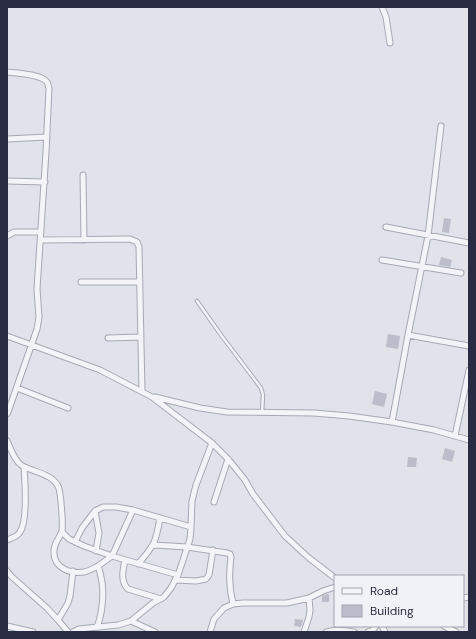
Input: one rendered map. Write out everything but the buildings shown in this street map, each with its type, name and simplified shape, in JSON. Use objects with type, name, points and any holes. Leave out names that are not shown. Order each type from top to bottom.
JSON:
[{"type":"street","points":[[382,7],[386,16],[390,43]]},
{"type":"street","points":[[7,72],[44,79],[48,83],[49,88],[45,182],[37,289],[39,316],[37,329],[7,414]]},
{"type":"street","points":[[392,422],[428,236],[441,126]]},
{"type":"street","points":[[7,139],[47,137]]},
{"type":"street","points":[[83,175],[84,240]]},
{"type":"street","points":[[7,180],[45,182]]},
{"type":"street","points":[[386,227],[469,243]]},
{"type":"street","points":[[7,236],[14,232],[41,232]]},
{"type":"street","points":[[40,240],[130,239],[137,242],[139,247],[142,391]]},
{"type":"street","points":[[382,260],[461,273]]},
{"type":"street","points":[[81,282],[140,282]]},
{"type":"street","points":[[408,335],[469,346]]},
{"type":"street","points":[[7,336],[100,370],[152,397],[212,443],[228,459],[285,536],[309,558],[334,577]]},
{"type":"street","points":[[108,338],[141,337]]},
{"type":"street","points":[[455,436],[469,370]]},
{"type":"street","points":[[16,388],[68,408]]},
{"type":"street","points":[[152,397],[200,408],[227,412],[349,416],[434,430],[469,440]]},
{"type":"street","points":[[7,442],[17,462],[24,467],[41,473],[54,480],[58,486],[62,515],[62,532],[55,543],[53,552],[56,562],[61,568],[72,572],[84,572],[98,566],[112,556],[133,510]]},
{"type":"street","points":[[73,632],[79,629],[118,625],[131,621],[153,603],[164,597],[171,588],[190,540],[192,501],[196,485],[212,443]]},
{"type":"street","points":[[214,502],[228,459]]},
{"type":"street","points":[[7,540],[14,538],[20,532],[23,523],[26,492],[24,467]]},
{"type":"street","points":[[75,542],[82,528],[95,511],[103,507],[116,507],[133,510],[191,527]]},
{"type":"street","points":[[95,511],[98,533],[96,551]]},
{"type":"street","points":[[138,564],[154,545],[160,518]]},
{"type":"street","points":[[62,532],[69,539],[96,551],[176,577],[196,581],[206,579],[209,575],[213,550]]},
{"type":"street","points":[[154,545],[187,546],[230,554],[229,578],[233,604]]},
{"type":"street","points":[[125,560],[122,575],[124,586],[128,589],[161,599]]},
{"type":"street","points":[[97,627],[102,605],[102,583],[98,566]]},
{"type":"street","points":[[7,571],[47,608],[68,632]]},
{"type":"street","points":[[58,620],[68,604],[72,572]]},
{"type":"street","points":[[210,632],[214,619],[224,608],[233,604],[287,604],[309,598],[334,587]]},
{"type":"street","points":[[304,632],[309,617],[309,598]]},
{"type":"street","points":[[131,621],[155,632]]},
{"type":"street","points":[[7,626],[33,632]]},
{"type":"street","points":[[446,627],[456,632]]},
{"type":"street","points":[[328,631],[341,630],[354,632]]},
{"type":"lane","points":[[197,301],[261,388],[263,394],[262,412]]}]
